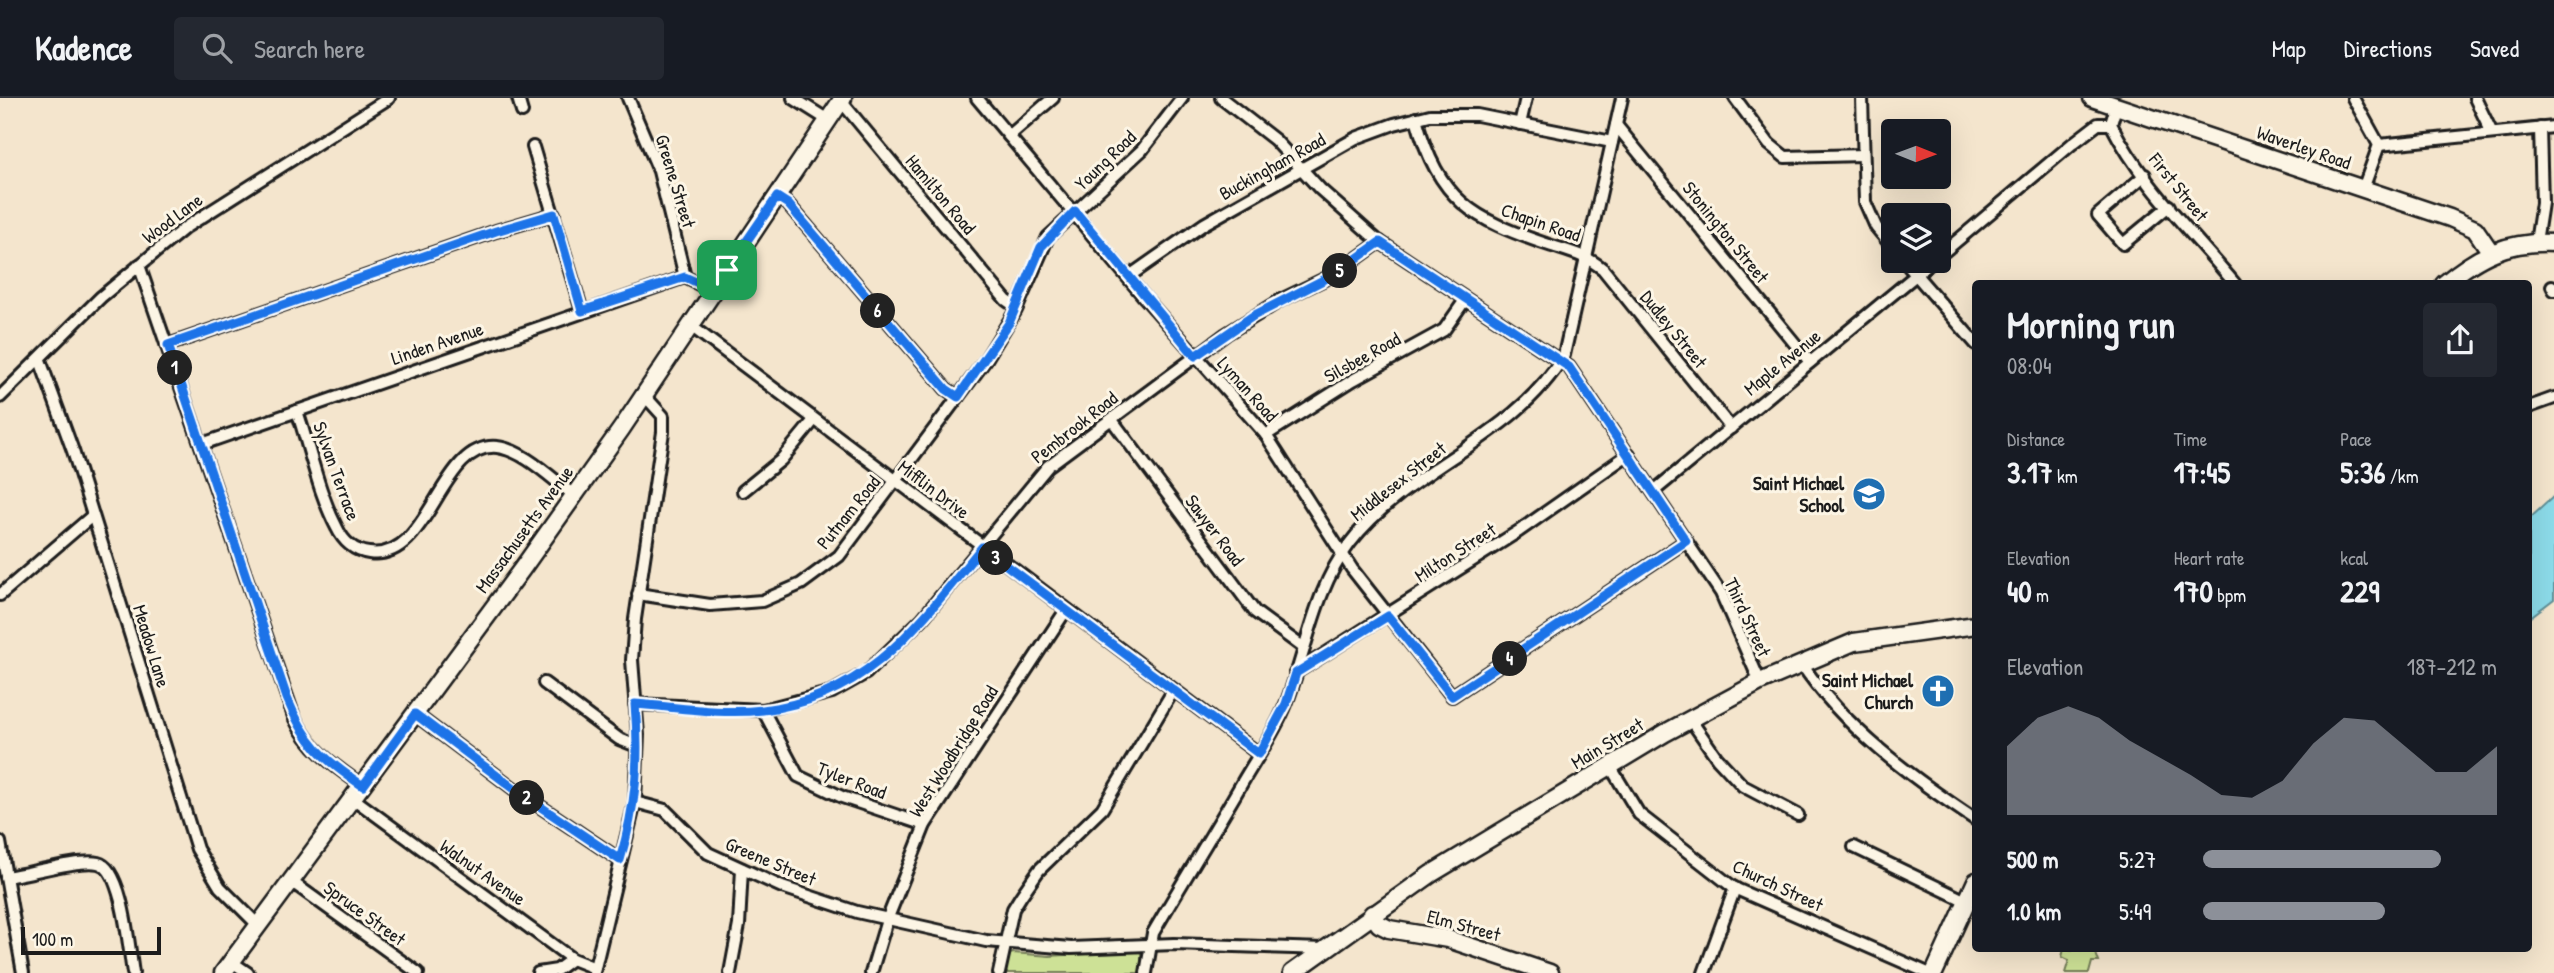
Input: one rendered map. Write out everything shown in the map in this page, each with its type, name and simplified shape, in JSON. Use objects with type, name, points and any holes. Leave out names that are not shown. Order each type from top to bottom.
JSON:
[{"type":"main road","name":"Waverley Road","points":[[2092,98],[2474,229],[2490,251]]},
{"type":"main road","name":"Massachusetts Avenue","points":[[227,967],[359,792],[644,395],[842,100]]},
{"type":"main road","points":[[2450,280],[2490,251],[2536,242],[2554,243]]},
{"type":"main road","name":"Main Street","points":[[1292,973],[1372,914],[1610,766],[1760,682],[1865,639],[1972,626]]},
{"type":"main road","points":[[1934,973],[1972,889]]},
{"type":"main road","name":"Elm Street","points":[[1372,914],[1379,924],[1389,929],[1448,939],[1519,968],[1550,973]]},
{"type":"street","name":"Wood Lane","points":[[0,397],[100,298],[197,219],[389,98]]},
{"type":"street","points":[[518,98],[522,112]]},
{"type":"street","name":"Greene Street","points":[[628,98],[659,171],[685,277]]},
{"type":"street","points":[[793,98],[828,120]]},
{"type":"street","name":"Lyman Road","points":[[977,98],[1195,356],[1266,435],[1343,554],[1452,696],[1686,541]]},
{"type":"street","points":[[1009,136],[1053,98]]},
{"type":"street","name":"Young Road","points":[[1075,211],[1142,150],[1182,98]]},
{"type":"street","name":"Third Street","points":[[1221,98],[1265,131],[1380,242],[1560,361],[1577,376],[1721,593],[1760,682]]},
{"type":"street","points":[[1520,124],[1526,98]]},
{"type":"street","name":"Middlesex Street","points":[[1146,973],[1149,944],[1286,704],[1325,587],[1343,554],[1383,510],[1465,451],[1515,409],[1560,361],[1587,256],[1622,98]]},
{"type":"street","points":[[1735,98],[1769,144],[1784,156],[1863,155]]},
{"type":"street","points":[[1862,98],[1867,212],[1881,231]]},
{"type":"street","points":[[2353,98],[2379,145],[2363,189]]},
{"type":"street","points":[[2475,98],[2492,133]]},
{"type":"street","name":"Hamilton Road","points":[[842,100],[1006,300],[1016,307]]},
{"type":"street","points":[[1951,246],[2098,124],[2111,124],[2116,107]]},
{"type":"street","name":"Buckingham Road","points":[[1128,277],[1196,229],[1303,169],[1370,132],[1416,117],[1477,115],[1612,142]]},
{"type":"street","name":"Chapin Road","points":[[1416,117],[1442,181],[1467,208],[1501,228],[1587,256]]},
{"type":"street","name":"First Street","points":[[2111,124],[2145,175],[2232,280]]},
{"type":"street","name":"Stonington Street","points":[[1616,125],[1810,362]]},
{"type":"street","points":[[2379,145],[2554,127]]},
{"type":"street","points":[[2536,242],[2542,204],[2540,128]]},
{"type":"street","points":[[533,147],[582,311]]},
{"type":"street","points":[[2145,175],[2098,215],[2123,244],[2169,206]]},
{"type":"street","points":[[777,197],[788,204],[946,389],[958,397]]},
{"type":"street","name":"Putnam Road","points":[[638,594],[710,605],[737,605],[788,592],[839,556],[985,361],[1016,307],[1041,247],[1075,211]]},
{"type":"street","points":[[168,345],[496,231],[554,214]]},
{"type":"street","name":"Pembrook Road","points":[[635,704],[763,710],[832,692],[866,673],[922,620],[1022,494],[1048,466],[1253,316],[1335,274],[1380,242]]},
{"type":"street","name":"Dudley Street","points":[[1587,256],[1604,269],[1731,428]]},
{"type":"street","name":"Walnut Avenue","points":[[139,265],[300,729],[322,757],[359,792],[572,959],[595,971]]},
{"type":"street","points":[[1914,273],[1972,339]]},
{"type":"street","name":"Maple Avenue","points":[[1654,491],[1919,273]]},
{"type":"street","points":[[685,277],[713,290]]},
{"type":"street","name":"Linden Avenue","points":[[202,444],[685,277]]},
{"type":"street","name":"Silsbee Road","points":[[1266,435],[1353,380],[1444,330],[1465,300]]},
{"type":"street","name":"Mifflin Drive","points":[[691,326],[1259,754]]},
{"type":"street","name":"Meadow Lane","points":[[40,360],[198,849],[220,887],[259,926]]},
{"type":"street","points":[[595,971],[635,802],[638,746],[632,660],[638,594],[663,432],[663,416],[644,395]]},
{"type":"street","points":[[2532,406],[2554,398]]},
{"type":"street","name":"Sylvan Terrace","points":[[297,411],[336,527],[350,546],[363,552],[386,554],[397,548],[409,537],[463,462],[486,448],[501,448],[524,459],[573,495]]},
{"type":"street","name":"Sawyer Road","points":[[1112,419],[1255,612],[1304,648]]},
{"type":"street","points":[[743,491],[781,460],[814,420]]},
{"type":"street","name":"Milton Street","points":[[1296,673],[1519,531],[1629,454]]},
{"type":"street","points":[[0,595],[92,516]]},
{"type":"street","name":"West Woodbridge Road","points":[[871,973],[887,920],[925,825],[1066,610]]},
{"type":"street","points":[[1801,663],[1863,734],[1927,786],[1972,817]]},
{"type":"street","points":[[544,683],[620,739],[638,746]]},
{"type":"street","points":[[999,973],[1013,909],[1030,881],[1102,809],[1173,691]]},
{"type":"street","name":"Tyler Road","points":[[763,710],[798,776],[842,797],[925,825]]},
{"type":"street","points":[[415,714],[517,791],[620,860]]},
{"type":"street","points":[[1690,719],[1717,758],[1743,786],[1798,815]]},
{"type":"street","name":"Church Street","points":[[1610,766],[1639,814],[1735,888],[1928,973]]},
{"type":"street","name":"Greene Street","points":[[635,802],[665,810],[708,853],[742,870],[803,894],[887,920],[1005,945],[1071,948],[1149,944],[1324,949]]},
{"type":"street","points":[[0,842],[23,973]]},
{"type":"street","points":[[1854,847],[1966,901]]},
{"type":"street","points":[[6,877],[86,863],[101,863],[107,867],[116,880],[133,973]]},
{"type":"street","points":[[730,973],[739,925],[742,870]]},
{"type":"street","name":"Spruce Street","points":[[292,882],[418,973]]},
{"type":"street","points":[[1704,973],[1735,888]]},
{"type":"street","points":[[538,973],[557,970],[572,959]]},
{"type":"street","points":[[227,967],[248,973]]},
{"type":"green space","points":[[1138,950],[1141,953],[1141,973],[1004,973],[1010,954],[1013,953],[1050,956]]},
{"type":"green space","points":[[2063,952],[2095,952],[2099,962],[2092,962],[2089,973],[2065,973],[2069,960],[2062,957]]},
{"type":"water","points":[[2554,496],[2554,599],[2532,616],[2532,516]]},
{"type":"place","name":"Saint Michael School","points":[[1869,494]]},
{"type":"place","name":"Saint Michael Church","points":[[1938,691]]},
{"type":"route","points":[[777,197],[788,204],[946,389],[958,397],[1009,323],[1041,247],[1057,227],[1075,211],[1195,356],[1253,316],[1335,274],[1367,254],[1380,242],[1409,264],[1569,367],[1686,541],[1452,696],[1388,616],[1296,673],[1286,704],[1259,754],[1222,729],[982,547],[922,620],[890,653],[866,673],[832,692],[763,710],[635,704],[638,735],[635,802],[620,860],[517,791],[415,714],[363,786],[322,757],[300,729],[287,698],[168,345],[215,326],[554,214],[582,311],[685,277],[713,290],[727,270],[777,197]]}]
